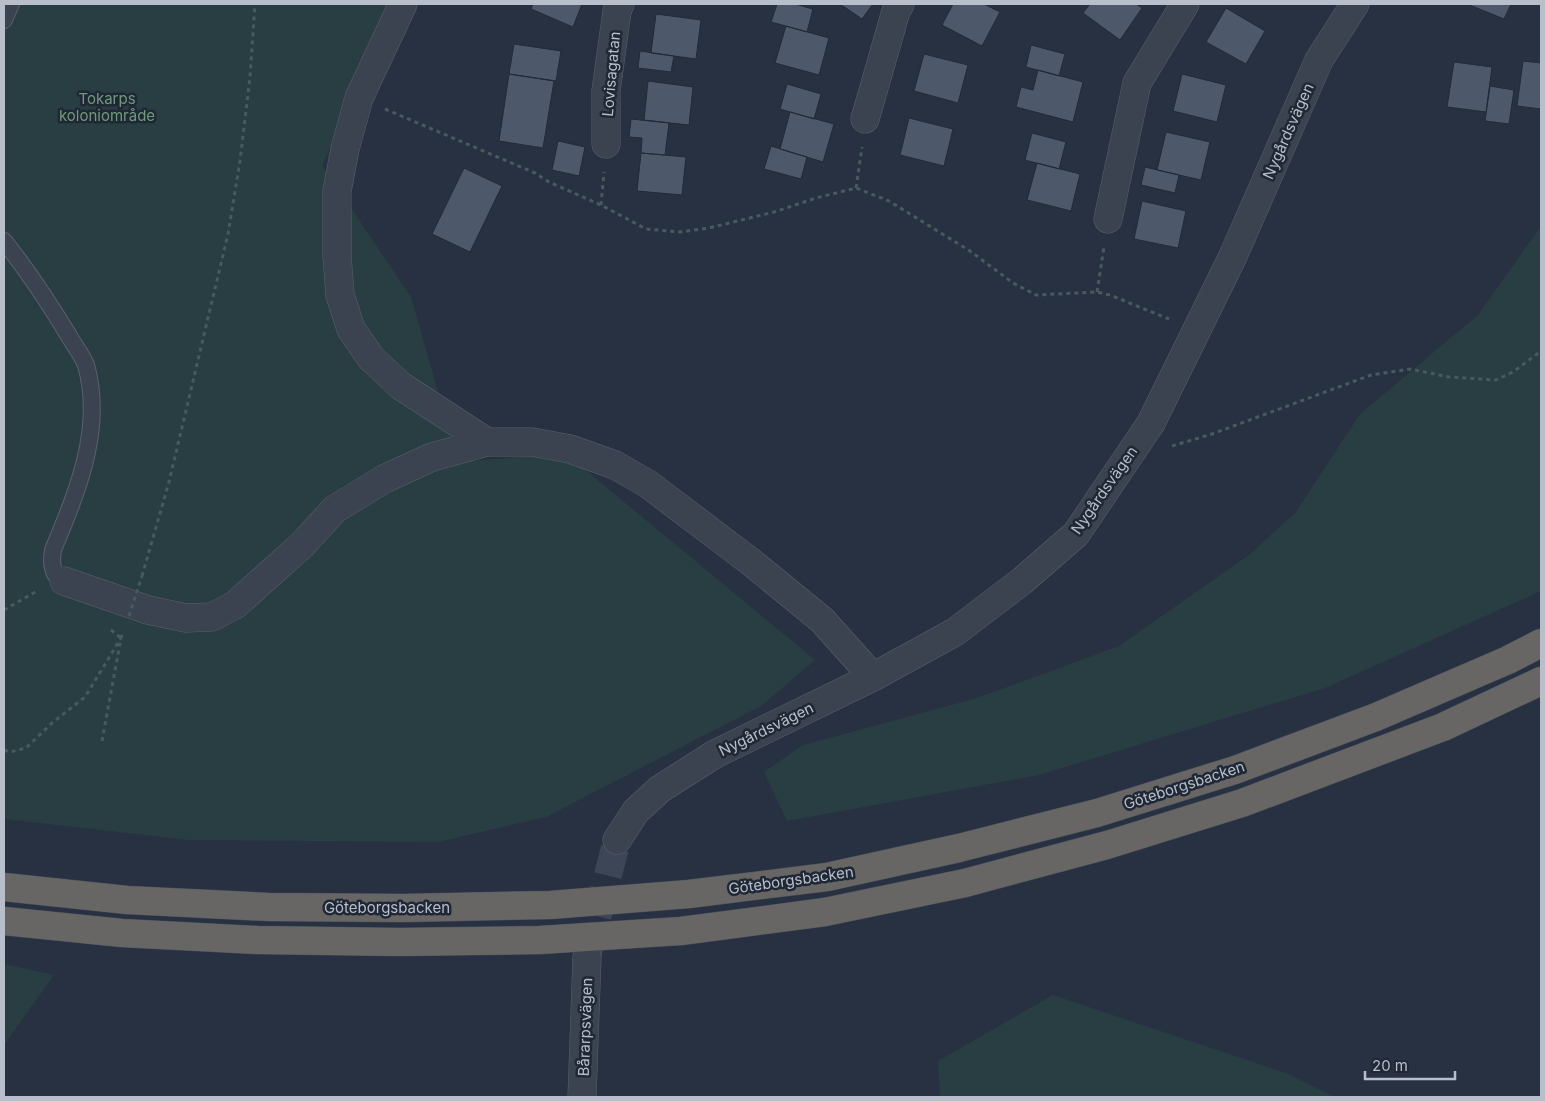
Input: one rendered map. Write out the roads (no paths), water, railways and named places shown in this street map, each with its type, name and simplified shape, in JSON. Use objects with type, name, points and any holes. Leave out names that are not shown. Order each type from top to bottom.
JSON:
[{"type":"highway","name":"Göteborgsbacken","points":[[4,887],[127,900],[270,907],[404,908],[550,905],[689,894],[827,877],[959,848],[1097,813],[1235,770],[1376,717],[1541,644]]},
{"type":"highway","points":[[4,921],[122,933],[258,940],[399,942],[540,940],[662,932],[825,912],[984,878],[1107,846],[1242,803],[1443,727],[1541,681]]},
{"type":"street","points":[[403,4],[360,98],[337,191],[337,256],[340,295],[351,329],[371,358],[401,386],[487,442]]},
{"type":"street","name":"Lovisagatan","points":[[606,144],[606,90],[617,11],[620,4]]},
{"type":"street","points":[[866,119],[896,11],[900,4]]},
{"type":"street","points":[[1108,219],[1136,84],[1185,4]]},
{"type":"street","name":"Nygårdsvägen","points":[[617,840],[636,811],[660,789],[715,754],[873,677],[955,632],[1022,581],[1076,534],[1151,423],[1233,256],[1319,60],[1355,4]]},
{"type":"street","points":[[64,581],[148,610],[186,618],[212,617],[235,605],[302,545],[335,509],[384,479],[432,457],[487,442],[532,442],[570,449],[615,466],[648,484],[751,562],[822,620],[873,677]]},
{"type":"street","name":"Bårarpsvägen","points":[[582,1097],[587,957]]},
{"type":"lane","points":[[4,20],[12,4]]},
{"type":"lane","points":[[4,241],[23,265],[63,326],[85,364],[91,392],[91,433],[84,468],[53,550],[51,561],[54,572],[59,579],[64,581]]},
{"type":"tunnel","points":[[587,957],[617,840]]},
{"type":"park label","name":"Tokarps koloniområde","points":[[107,106]]}]
